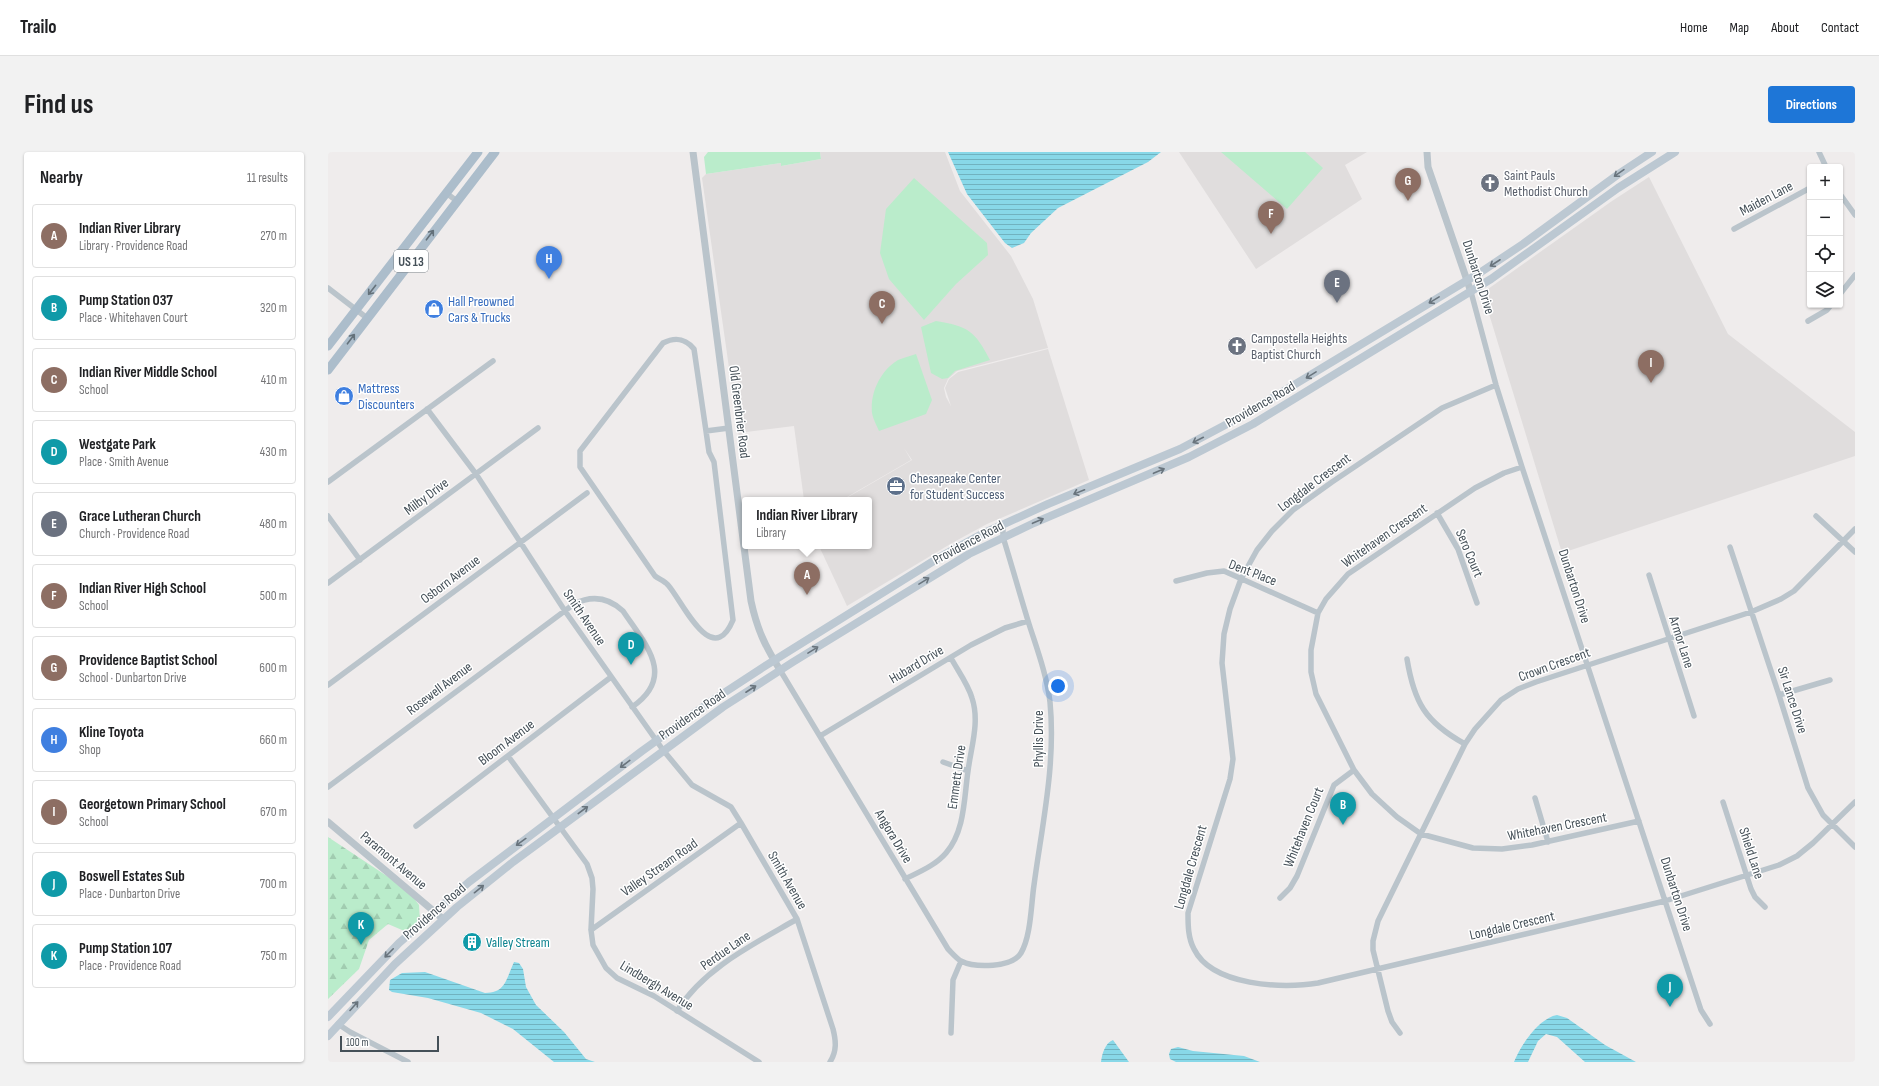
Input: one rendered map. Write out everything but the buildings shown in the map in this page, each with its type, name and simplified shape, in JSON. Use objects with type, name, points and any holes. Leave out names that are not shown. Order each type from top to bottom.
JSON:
[{"type":"main road","name":"US 13","points":[[328,346],[478,152]]},
{"type":"main road","name":"US 13","points":[[328,370],[494,152]]},
{"type":"main road","name":"Providence Road","points":[[328,1018],[372,970],[434,911],[488,866],[710,702],[774,660],[940,557],[1003,524],[1156,460],[1212,433],[1255,409],[1467,280],[1523,244],[1613,177],[1652,152]]},
{"type":"main road","name":"Providence Road","points":[[328,1036],[395,964],[444,919],[494,877],[663,750],[780,670],[948,566],[1003,537],[1167,467],[1210,447],[1253,424],[1471,292],[1527,255],[1623,184],[1675,152]]},
{"type":"street","name":"Old Greenbrier Road","points":[[694,152],[742,526]]},
{"type":"street","name":"Dunbarton Drive","points":[[1427,152],[1428,167],[1471,292],[1496,385],[1522,467],[1701,1010],[1710,1024]]},
{"type":"street","points":[[1819,152],[1825,164]]},
{"type":"street","name":"Maiden Lane","points":[[1734,229],[1807,190]]},
{"type":"street","points":[[446,193],[457,201]]},
{"type":"street","points":[[1843,198],[1855,215]]},
{"type":"street","points":[[1843,290],[1855,275]]},
{"type":"street","points":[[328,288],[367,318]]},
{"type":"street","points":[[1808,320],[1828,308]]},
{"type":"street","points":[[671,339],[679,339],[688,342],[694,349],[706,431],[709,452],[714,462],[733,620],[729,630],[722,636],[711,638],[700,631],[667,583],[655,576],[580,467],[579,462],[580,451],[663,343],[671,339]]},
{"type":"street","points":[[328,482],[493,361]]},
{"type":"street","name":"Longdale Crescent","points":[[1496,385],[1459,400],[1422,421],[1293,510],[1272,531],[1257,550],[1241,579],[1230,610],[1224,634],[1222,663],[1233,759],[1230,779],[1188,913],[1188,926],[1191,942],[1200,959],[1214,970],[1237,978],[1263,984],[1300,986],[1666,901],[1779,865],[1797,856],[1855,802]]},
{"type":"street","name":"Smith Avenue","points":[[427,409],[476,474],[565,611],[656,741],[692,785],[731,807],[741,823],[796,919],[833,1029],[836,1045],[834,1055],[830,1062]]},
{"type":"street","name":"Milby Drive","points":[[328,583],[538,428]]},
{"type":"street","points":[[706,431],[729,428]]},
{"type":"street","name":"Whitehaven Crescent","points":[[1522,467],[1480,484],[1348,574],[1326,599],[1318,613],[1311,650],[1311,672],[1316,694],[1354,770],[1376,798],[1397,817],[1421,834],[1473,848],[1488,849],[1548,842],[1639,821]]},
{"type":"street","name":"Osborn Avenue","points":[[328,685],[587,493]]},
{"type":"street","name":"Sero Court","points":[[1437,514],[1458,549],[1477,603]]},
{"type":"street","points":[[328,516],[360,560]]},
{"type":"street","points":[[1816,516],[1855,552]]},
{"type":"street","name":"Phyllis Drive","points":[[961,961],[977,965],[1008,962],[1018,957],[1024,945],[1029,923],[1051,765],[1050,702],[1042,665],[1003,537],[1003,524]]},
{"type":"street","name":"Crown Crescent","points":[[1400,1033],[1392,1022],[1388,1011],[1378,969],[1373,941],[1378,921],[1465,744],[1485,716],[1507,697],[1536,682],[1586,664],[1750,612],[1781,599],[1794,591],[1855,529]]},
{"type":"street","name":"Sir Lance Drive","points":[[1730,547],[1808,788],[1817,806],[1855,847]]},
{"type":"street","name":"Old Greenbrier Road","points":[[745,549],[753,608],[760,636],[780,670]]},
{"type":"street","name":"Dent Place","points":[[1176,581],[1207,572],[1224,571],[1318,613]]},
{"type":"street","name":"Armor Lane","points":[[1649,575],[1694,716]]},
{"type":"street","name":"Rosewell Avenue","points":[[328,787],[565,611],[582,600],[600,598],[616,605],[623,611],[650,651],[656,665],[656,673],[646,696],[632,707]]},
{"type":"street","name":"Hubard Drive","points":[[820,736],[986,636],[1028,621]]},
{"type":"street","name":"Emmett Drive","points":[[905,879],[939,861],[952,845],[957,835],[962,815],[975,731],[975,715],[972,699],[951,658]]},
{"type":"street","points":[[1407,658],[1415,696],[1424,711],[1447,734],[1465,744]]},
{"type":"street","name":"Angora Drive","points":[[780,670],[943,941],[961,961]]},
{"type":"street","name":"Bloom Avenue","points":[[416,826],[611,677]]},
{"type":"street","points":[[1779,695],[1830,680]]},
{"type":"street","name":"Lindbergh Avenue","points":[[508,756],[587,864],[594,889],[590,930],[597,955],[612,973],[630,986],[646,992],[758,1062]]},
{"type":"street","points":[[943,762],[968,771]]},
{"type":"street","name":"Whitehaven Court","points":[[1280,898],[1290,888],[1297,876],[1334,785],[1354,770]]},
{"type":"street","points":[[1535,798],[1548,842]]},
{"type":"street","name":"Shield Lane","points":[[1723,802],[1746,875],[1755,897],[1765,907]]},
{"type":"street","name":"Paramont Avenue","points":[[328,822],[444,919]]},
{"type":"street","name":"Valley Stream Road","points":[[590,930],[741,823]]},
{"type":"street","name":"Perdue Lane","points":[[677,1011],[686,997],[708,976],[747,947],[796,919]]},
{"type":"street","points":[[951,1033],[953,980],[961,961]]},
{"type":"street","points":[[338,1024],[350,1032],[408,1062]]},
{"type":"shaded area","points":[[820,152],[945,152],[960,191],[1011,256],[1033,299],[1048,348],[957,371],[948,379],[944,388],[946,397],[951,406],[945,388],[949,379],[958,372],[1048,349],[1089,480],[987,524],[952,543],[847,606],[820,549],[872,549],[872,497],[848,497],[912,460],[904,448],[911,460],[847,497],[804,497],[794,426],[746,432],[739,438],[702,178],[706,174],[781,163],[781,166],[821,159]]},
{"type":"shaded area","points":[[1179,152],[1367,152],[1345,165],[1362,199],[1256,269]]},
{"type":"shaded area","points":[[1649,177],[1728,334],[1855,432],[1855,456],[1562,553],[1486,304],[1488,289],[1612,201]]},
{"type":"green space","points":[[708,152],[820,152],[821,159],[781,166],[781,163],[706,174],[704,157]]},
{"type":"green space","points":[[1221,152],[1305,152],[1323,168],[1287,209]]},
{"type":"green space","points":[[914,178],[987,243],[988,255],[956,284],[924,320],[889,279],[880,253],[886,209]]},
{"type":"green space","points":[[936,321],[956,325],[975,336],[990,360],[955,371],[948,378],[942,379],[931,373],[921,327]]},
{"type":"green space","points":[[916,354],[932,400],[926,414],[879,431],[872,413],[872,405],[875,390],[881,376],[898,360]]},
{"type":"green space","points":[[328,837],[408,890],[419,905],[420,922],[409,933],[388,924],[369,940],[359,969],[328,999]]},
{"type":"water","points":[[948,152],[1161,152],[1148,162],[1058,208],[1031,233],[1024,243],[1012,248],[1005,243],[967,194]]},
{"type":"water","points":[[514,962],[519,963],[523,969],[526,987],[536,1005],[564,1032],[586,1059],[595,1062],[554,1062],[513,1029],[481,1013],[428,998],[392,992],[389,990],[390,980],[402,973],[425,972],[485,993],[497,991],[507,979]]},
{"type":"water","points":[[1557,1015],[1567,1018],[1605,1045],[1636,1062],[1585,1062],[1557,1037],[1546,1034],[1538,1041],[1528,1062],[1514,1062],[1525,1041],[1537,1027],[1550,1017]]},
{"type":"water","points":[[1113,1040],[1129,1062],[1101,1062],[1106,1046]]},
{"type":"water","points":[[1178,1047],[1193,1051],[1244,1056],[1260,1062],[1176,1062],[1170,1059],[1169,1054],[1171,1049]]},
{"type":"place","name":"Saint Pauls Methodist Church","points":[[1490,183]]},
{"type":"place","name":"Providence Baptist School","points":[[1408,201]]},
{"type":"place","name":"Indian River High School","points":[[1271,234]]},
{"type":"place","name":"Kline Toyota","points":[[549,279]]},
{"type":"place","name":"Grace Lutheran Church","points":[[1337,303]]},
{"type":"place","name":"Hall Preowned Cars & Trucks","points":[[434,309]]},
{"type":"place","name":"Indian River Middle School","points":[[882,324]]},
{"type":"place","name":"Campostella Heights Baptist Church","points":[[1237,346]]},
{"type":"place","name":"Georgetown Primary School","points":[[1651,383]]},
{"type":"place","name":"Mattress Discounters","points":[[344,396]]},
{"type":"place","name":"Chesapeake Center for Student Success","points":[[896,486]]},
{"type":"place","name":"Indian River Library","points":[[807,595]]},
{"type":"place","name":"Westgate Park","points":[[631,665]]},
{"type":"place","name":"Pump Station 037","points":[[1343,825]]},
{"type":"place","name":"Valley Stream","points":[[472,942]]},
{"type":"place","name":"Pump Station 107","points":[[361,945]]},
{"type":"place","name":"Boswell Estates Sub","points":[[1670,1007]]}]
